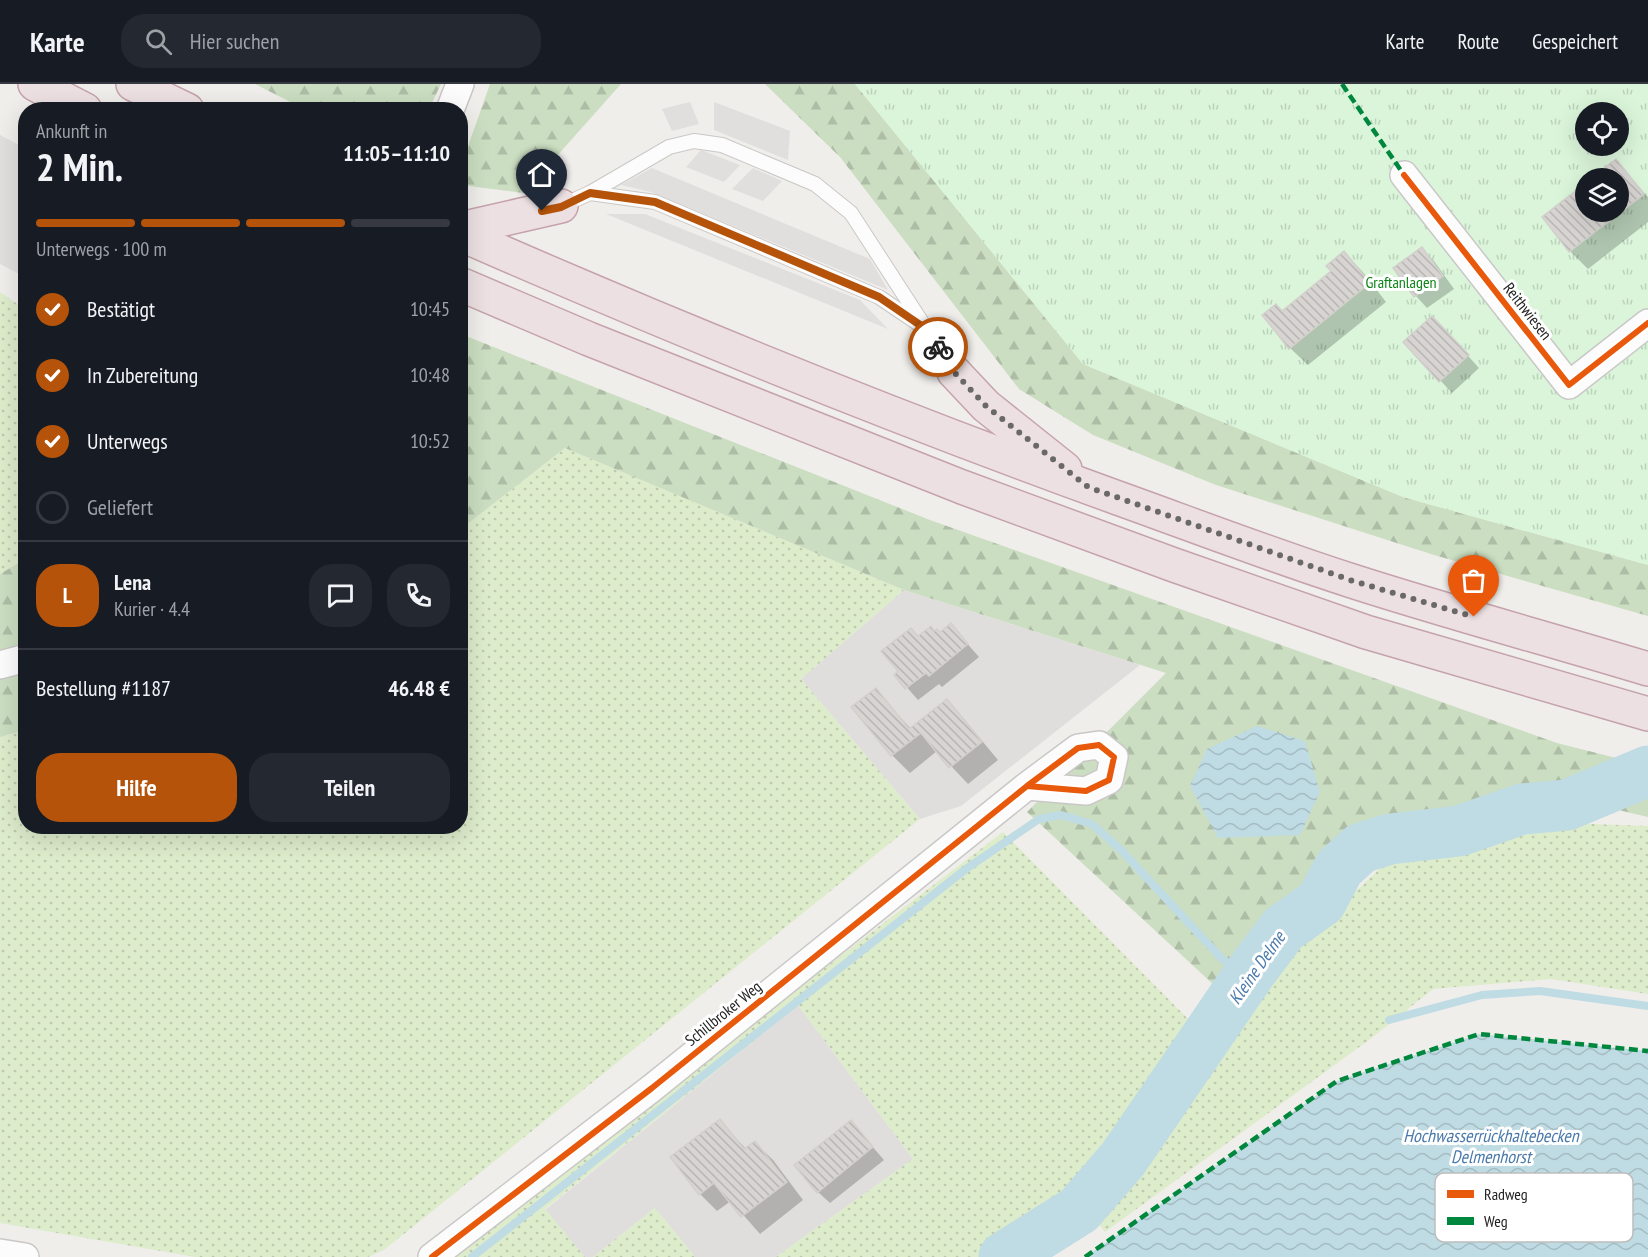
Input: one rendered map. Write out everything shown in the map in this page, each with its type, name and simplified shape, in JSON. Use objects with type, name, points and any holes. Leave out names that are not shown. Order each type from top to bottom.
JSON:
[{"type":"highway","points":[[35,84],[70,102]]},
{"type":"highway","points":[[133,84],[170,102]]},
{"type":"highway","points":[[468,227],[561,207]]},
{"type":"highway","points":[[468,238],[720,345],[1088,487],[1350,580],[1648,669]]},
{"type":"highway","points":[[468,287],[589,339],[962,487],[1174,565],[1366,632],[1648,714]]},
{"type":"highway","points":[[954,372],[986,406],[1088,487]]},
{"type":"street","points":[[453,102],[460,84]]},
{"type":"street","name":"Reithwiesen","points":[[1404,175],[1569,385],[1648,323]]},
{"type":"street","points":[[0,665],[18,660]]},
{"type":"street","name":"Schillbroker Weg","points":[[432,1257],[652,1088],[1027,786]]},
{"type":"street","points":[[0,1253],[25,1257]]},
{"type":"lane","points":[[561,207],[590,193],[669,147],[694,141],[722,145],[815,184],[851,213],[954,372]]},
{"type":"lane","points":[[590,193],[655,202],[879,297],[926,329]]},
{"type":"shaded area","points":[[690,102],[699,124],[672,131],[662,109]]},
{"type":"shaded area","points":[[714,102],[790,131],[788,160],[714,130]]},
{"type":"shaded area","points":[[0,135],[18,144],[18,273],[0,264]]},
{"type":"shaded area","points":[[701,150],[740,165],[724,182],[686,167]]},
{"type":"shaded area","points":[[652,168],[870,259],[888,290],[651,192],[621,185]]},
{"type":"shaded area","points":[[753,168],[782,181],[763,201],[732,189]]},
{"type":"shaded area","points":[[606,214],[645,214],[860,300],[888,329]]},
{"type":"shaded area","points":[[904,590],[1140,665],[961,806],[920,819],[801,679]]},
{"type":"shaded area","points":[[798,1005],[913,1159],[776,1257],[695,1257],[655,1208],[593,1257],[585,1257],[545,1210]]},
{"type":"green space","points":[[255,84],[441,84],[432,102],[290,102]]},
{"type":"green space","points":[[490,84],[621,84],[524,193],[468,186],[468,146]]},
{"type":"green space","points":[[765,84],[855,84],[1083,364],[1403,497],[1648,565],[1648,616],[1434,555],[1216,485],[1093,435],[1019,389],[840,157]]},
{"type":"green space","name":"Graftanlagen","points":[[855,84],[1648,84],[1648,565],[1403,497],[1083,364]]},
{"type":"green space","points":[[0,292],[18,304],[18,563],[0,574]]},
{"type":"green space","points":[[468,337],[930,520],[1557,743],[1648,766],[1648,817],[1525,788],[1339,851],[1215,986],[1027,812],[1166,673],[904,590],[565,448],[468,524]]},
{"type":"green space","points":[[565,448],[904,590],[801,679],[920,819],[384,1250],[368,1257],[195,1257],[0,1223],[0,737],[18,732],[18,834],[468,834],[468,524]]},
{"type":"green space","points":[[18,563],[18,647],[0,652],[0,574]]},
{"type":"green space","points":[[18,672],[18,732],[0,737],[0,677]]},
{"type":"green space","points":[[1539,822],[1648,826],[1648,994],[1551,979],[1433,989],[1373,1037],[1105,1232],[1098,1223],[1270,965],[1316,928],[1386,863]]},
{"type":"green space","points":[[1003,832],[1193,1024],[1068,1198],[984,1257],[776,1257],[913,1159],[798,1005],[545,1209],[585,1257],[445,1257]]},
{"type":"green space","points":[[655,1208],[695,1257],[593,1257]]},
{"type":"water","points":[[1257,726],[1305,741],[1320,792],[1300,835],[1218,838],[1190,786],[1207,749]]},
{"type":"water","name":"Hochwasserrückhaltebecken Delmenhorst","points":[[1479,1034],[1648,1051],[1648,1257],[1085,1257],[1337,1081]]},
{"type":"building","points":[[1616,159],[1623,168],[1604,168]]},
{"type":"building","points":[[1629,175],[1644,194],[1629,206]]},
{"type":"building","points":[[1575,192],[1575,222],[1608,222],[1569,252],[1542,217]]},
{"type":"building","points":[[1422,247],[1443,276],[1414,297],[1393,268]]},
{"type":"building","points":[[1344,251],[1370,283],[1289,349],[1262,315],[1276,304],[1282,311],[1331,271],[1326,266]]},
{"type":"building","points":[[1432,316],[1469,355],[1439,382],[1403,342]]},
{"type":"building","points":[[951,623],[968,644],[929,676],[926,673],[905,689],[894,675],[898,671],[881,651],[911,628],[918,636],[931,626],[934,631],[937,629],[940,632]]},
{"type":"building","points":[[876,688],[909,729],[947,699],[982,742],[949,768],[921,733],[891,756],[851,707]]},
{"type":"building","points":[[720,1119],[744,1149],[755,1141],[787,1182],[741,1217],[714,1183],[699,1195],[670,1157]]},
{"type":"building","points":[[851,1120],[873,1147],[817,1193],[794,1165]]},
{"type":"waterway","name":"Kleine Delme","points":[[1004,1257],[1079,1210],[1123,1159],[1250,973],[1283,929],[1321,902],[1339,868],[1361,848],[1390,839],[1459,831],[1522,809],[1567,805],[1648,771]]},
{"type":"waterway","points":[[472,1257],[966,869],[1039,819],[1061,815],[1092,824],[1122,851],[1223,960],[1250,973]]},
{"type":"waterway","points":[[1389,1020],[1482,995],[1540,991],[1648,1006]]},
{"type":"marked path","points":[[1342,84],[1404,175]]},
{"type":"marked path","points":[[1085,1257],[1337,1081],[1479,1034],[1648,1051]]},
{"type":"cycle path","points":[[1404,175],[1569,385],[1648,323]]},
{"type":"cycle path","points":[[432,1257],[652,1088],[1027,786],[1078,748],[1099,745],[1114,757],[1109,780],[1086,791],[1027,786]]},
{"type":"way so far","points":[[938,347],[954,372],[986,406],[1088,487],[1350,580],[1474,617]]},
{"type":"route","points":[[542,211],[561,207],[590,193],[655,202],[879,297],[926,329],[938,347]]}]
